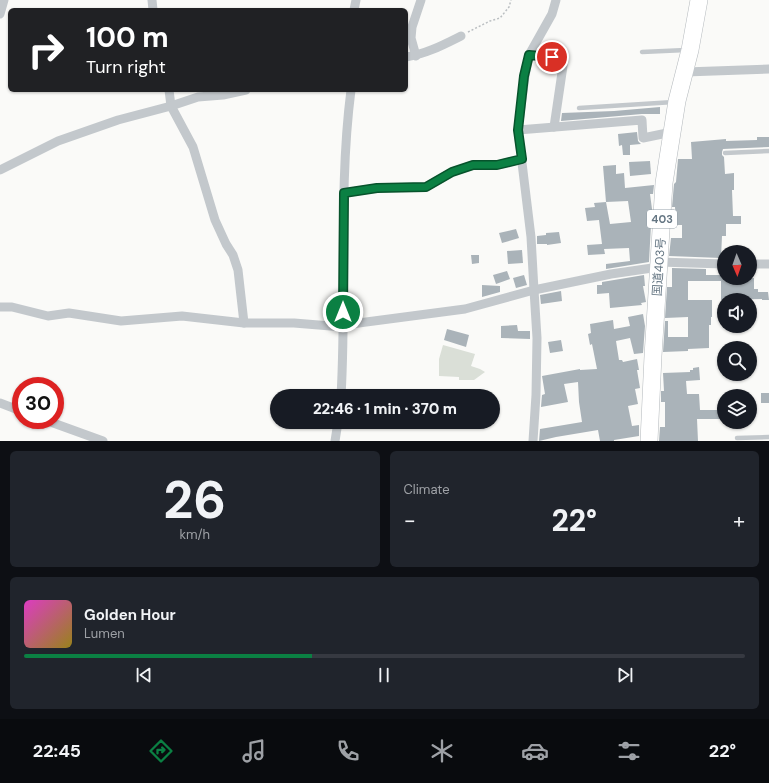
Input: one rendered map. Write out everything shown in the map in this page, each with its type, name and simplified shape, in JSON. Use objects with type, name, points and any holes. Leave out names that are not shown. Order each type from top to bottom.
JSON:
[{"type":"highway","name":"国道403号","points":[[649,441],[664,183],[677,101],[690,50],[699,0]]},
{"type":"street","points":[[0,14],[4,0]]},
{"type":"street","points":[[416,56],[411,38],[412,27],[420,0]]},
{"type":"street","points":[[533,441],[536,402],[537,338],[531,237],[518,130],[524,76],[529,55],[552,14],[556,0]]},
{"type":"street","points":[[408,57],[416,56],[442,46],[461,36]]},
{"type":"street","points":[[529,55],[564,59],[554,127]]},
{"type":"street","points":[[684,72],[769,69]]},
{"type":"street","points":[[169,92],[171,106],[193,147],[215,220],[233,255],[238,270],[244,323]]},
{"type":"street","points":[[0,170],[58,141],[118,120],[198,97],[223,95],[237,92]]},
{"type":"street","points":[[341,389],[343,359],[344,193],[348,114],[351,92]]},
{"type":"street","points":[[518,130],[642,120],[643,138],[672,132]]},
{"type":"street","points":[[344,193],[377,188],[426,187],[452,172],[473,165],[497,165],[522,159]]},
{"type":"street","points":[[0,307],[12,307],[48,316],[69,313],[121,322],[182,316],[244,323],[294,323],[343,327],[351,324],[465,309],[534,290],[659,265],[717,264]]},
{"type":"street","points":[[757,264],[769,264]]},
{"type":"street","points":[[0,403],[12,408]]},
{"type":"street","points":[[64,427],[103,441]]},
{"type":"street","points":[[335,441],[337,429]]},
{"type":"lane","points":[[642,52],[690,50]]},
{"type":"lane","points":[[579,108],[677,101]]},
{"type":"lane","points":[[725,153],[769,152]]},
{"type":"lane","points":[[737,438],[769,437]]},
{"type":"path","points":[[461,36],[490,21],[500,18],[509,7],[511,0]]},
{"type":"shaded area","points":[[443,345],[475,354],[471,366],[485,372],[474,380],[459,380],[459,377],[439,376],[439,359]]},
{"type":"building","points":[[660,107],[660,114],[642,114],[561,121],[562,113]]},
{"type":"building","points":[[637,132],[638,141],[641,144],[630,145],[630,155],[623,155],[622,145],[619,146],[618,134]]},
{"type":"building","points":[[757,137],[769,137],[769,147],[723,149],[722,155],[724,157],[725,174],[734,173],[734,190],[732,190],[733,216],[741,216],[741,224],[726,224],[726,236],[722,236],[722,245],[717,245],[717,258],[669,256],[671,238],[682,238],[682,225],[676,225],[675,207],[672,207],[678,159],[692,159],[691,142],[726,139],[726,141],[757,140]]},
{"type":"building","points":[[650,161],[651,174],[630,176],[629,162]]},
{"type":"building","points":[[616,165],[616,174],[624,173],[625,188],[654,185],[653,194],[650,194],[652,212],[650,213],[651,225],[649,262],[606,269],[606,264],[630,261],[629,248],[604,249],[605,254],[588,255],[587,245],[602,244],[599,220],[587,221],[585,208],[595,207],[594,203],[606,202],[603,166]],"holes":[[[628,201],[631,222],[610,224],[606,202]]]},
{"type":"building","points":[[516,229],[519,238],[502,243],[499,233]]},
{"type":"building","points":[[559,232],[561,243],[547,245],[537,244],[537,236],[546,235],[546,233]]},
{"type":"building","points":[[522,250],[523,263],[508,264],[507,251]]},
{"type":"building","points":[[471,255],[479,255],[479,263],[472,264]]},
{"type":"building","points":[[672,268],[706,269],[706,275],[717,275],[717,281],[688,281],[688,300],[712,300],[712,317],[711,325],[709,325],[709,348],[663,352],[665,321],[668,321],[668,337],[688,337],[688,317],[665,318],[667,287],[672,287]]},
{"type":"building","points":[[507,271],[510,279],[496,284],[493,275]]},
{"type":"building","points":[[524,275],[527,285],[516,288],[513,278]]},
{"type":"building","points":[[644,275],[645,286],[643,286],[646,302],[641,303],[642,305],[610,308],[609,293],[597,294],[597,285],[602,285],[602,282]]},
{"type":"building","points":[[482,285],[500,286],[500,292],[482,297]]},
{"type":"building","points":[[721,285],[754,285],[754,289],[758,289],[758,292],[768,292],[769,300],[757,299],[757,293],[721,293]]},
{"type":"building","points":[[561,291],[562,301],[541,304],[540,295]]},
{"type":"building","points":[[643,314],[645,326],[643,353],[634,354],[630,338],[616,341],[619,360],[622,360],[623,362],[637,359],[640,388],[635,389],[638,404],[628,406],[632,426],[639,425],[639,436],[614,441],[600,441],[598,430],[539,441],[540,429],[582,422],[578,382],[564,384],[568,402],[541,407],[542,395],[545,394],[542,376],[580,369],[597,369],[592,344],[590,345],[588,334],[591,333],[590,324],[613,320],[614,329],[630,326],[628,317]]},
{"type":"building","points":[[517,325],[518,331],[530,331],[530,339],[501,338],[501,326]]},
{"type":"building","points":[[447,329],[469,335],[466,347],[444,340]]},
{"type":"building","points":[[561,340],[563,351],[550,353],[548,342]]},
{"type":"building","points":[[699,367],[700,380],[686,381],[687,394],[699,394],[700,410],[717,410],[717,419],[697,419],[698,441],[659,441],[660,427],[665,427],[665,402],[661,402],[661,391],[664,391],[663,373],[690,372],[693,368]]},
{"type":"building","points":[[761,393],[769,393],[769,403],[761,403]]},
{"type":"route","points":[[343,312],[344,193],[377,188],[426,187],[452,172],[473,165],[497,165],[522,159],[518,130],[524,76],[529,55],[552,57]]}]
